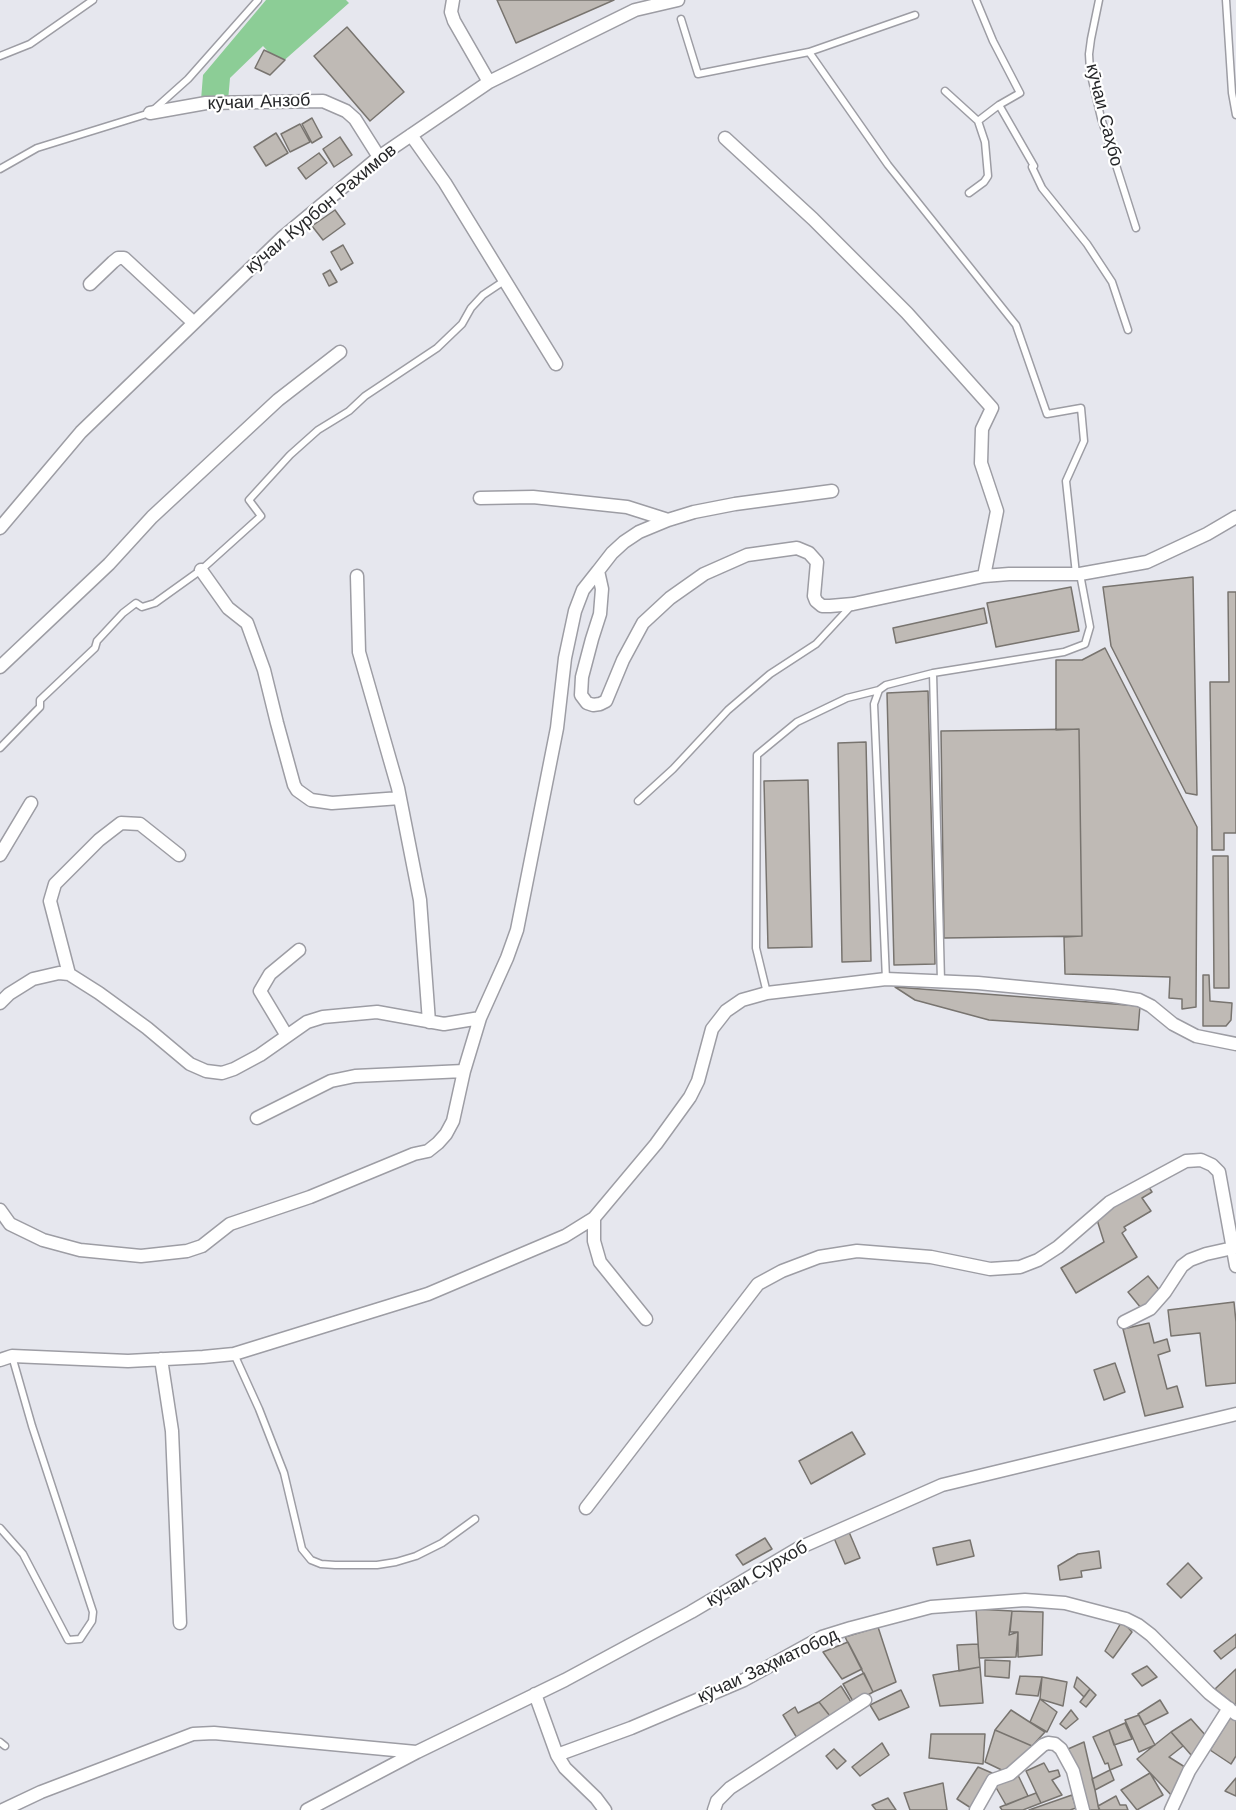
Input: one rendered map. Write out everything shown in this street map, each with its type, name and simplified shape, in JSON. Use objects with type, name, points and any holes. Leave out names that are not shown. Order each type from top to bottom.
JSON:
[{"type":"street","points":[[453,0],[451,12],[454,21],[489,82]]},
{"type":"street","name":"кӯчаи Курбон Рахимов","points":[[0,528],[81,432],[283,237],[379,157],[489,82],[636,10],[678,0]]},
{"type":"street","name":"кӯчаи Анзоб","points":[[150,113],[206,103],[323,101],[346,111],[355,119],[379,157]]},
{"type":"street","points":[[411,135],[445,183],[556,364]]},
{"type":"street","points":[[726,138],[813,219],[907,313],[992,408],[982,429],[981,463],[997,511],[984,576]]},
{"type":"street","points":[[90,284],[118,258],[124,258],[194,322]]},
{"type":"street","points":[[0,668],[109,564],[152,517],[278,400],[340,352]]},
{"type":"street","points":[[0,1210],[10,1224],[26,1232],[43,1240],[80,1250],[141,1256],[187,1251],[201,1246],[230,1224],[310,1197],[414,1154],[428,1151],[446,1134],[453,1120],[464,1071],[480,1018],[517,930],[557,728],[565,658],[575,611],[583,590],[612,553],[624,542],[639,532],[668,520],[735,504],[832,491]]},
{"type":"street","points":[[480,498],[533,497],[627,507],[668,520]]},
{"type":"street","points":[[598,571],[602,590],[600,615],[582,677],[581,695],[587,703],[593,705],[606,701],[623,660],[643,623],[670,598],[704,574],[747,555],[797,548],[809,553],[817,562],[814,596],[818,604],[830,606],[853,604],[984,576],[1078,574],[1147,562],[1208,534],[1236,517]]},
{"type":"street","points":[[201,570],[228,608],[247,623],[264,670],[276,723],[297,790],[311,800],[332,803],[400,798]]},
{"type":"street","points":[[357,576],[359,652],[398,788],[420,900],[429,1022]]},
{"type":"street","points":[[0,855],[31,802]]},
{"type":"street","points":[[69,974],[50,901],[55,884],[99,840],[122,824],[140,824],[179,855]]},
{"type":"street","points":[[287,1036],[260,991],[270,974],[299,950]]},
{"type":"street","points":[[0,1003],[9,994],[33,979],[59,973],[69,974],[147,1028],[190,1064],[206,1071],[222,1073],[260,1055],[307,1022],[323,1017],[376,1012],[444,1024],[480,1018]]},
{"type":"street","points":[[6,1358],[128,1361],[234,1354],[428,1294],[565,1236],[594,1218],[656,1143],[690,1097],[698,1081],[712,1029],[726,1011],[742,1000],[766,993],[886,979],[990,984],[1139,1000],[1151,1006],[1173,1024],[1196,1036],[1236,1044]]},
{"type":"street","points":[[257,1118],[331,1081],[355,1076],[464,1071]]},
{"type":"street","points":[[586,1508],[758,1284],[782,1270],[819,1257],[857,1251],[931,1257],[990,1269],[1020,1267],[1038,1260],[1058,1247],[1110,1202],[1186,1161],[1201,1160],[1212,1165],[1219,1172],[1236,1266]]},
{"type":"street","points":[[594,1218],[594,1241],[600,1262],[646,1319]]},
{"type":"street","points":[[1124,1322],[1150,1309],[1165,1292],[1182,1266],[1190,1260],[1233,1248]]},
{"type":"street","points":[[161,1359],[172,1431],[180,1623]]},
{"type":"street","name":"кӯчаи Сурхоб","points":[[307,1810],[417,1752],[565,1680],[692,1612],[799,1548],[942,1485],[1236,1414]]},
{"type":"street","name":"кӯчаи Заҳматобод","points":[[557,1755],[631,1728],[744,1680],[822,1637],[931,1607],[1025,1600],[1065,1603],[1126,1618],[1151,1635],[1209,1693],[1232,1711]]},
{"type":"street","points":[[535,1694],[557,1755],[565,1768],[605,1810]]},
{"type":"street","points":[[714,1810],[717,1801],[730,1788],[865,1700]]},
{"type":"street","points":[[1171,1810],[1190,1771],[1232,1711]]},
{"type":"street","points":[[3,1810],[41,1792],[193,1734],[214,1733],[417,1752]]},
{"type":"street","points":[[976,1810],[993,1780],[1010,1774],[1048,1743],[1055,1744],[1061,1749],[1073,1771],[1083,1810]]},
{"type":"lane","points":[[0,56],[30,45],[93,0]]},
{"type":"lane","name":"кӯчаи Анзоб","points":[[0,169],[37,148],[150,113],[188,79],[258,0]]},
{"type":"lane","points":[[976,0],[993,41],[1020,93],[978,121]]},
{"type":"lane","name":"кӯчаи Саҳбо","points":[[1099,0],[1089,54],[1090,71],[1101,118],[1136,228]]},
{"type":"lane","points":[[1226,0],[1232,93],[1236,116]]},
{"type":"lane","points":[[681,19],[698,74],[809,52],[915,15]]},
{"type":"lane","points":[[766,993],[756,948],[757,755],[797,722],[847,698],[933,673],[1064,652],[1085,644],[1090,627],[1078,574],[1066,481],[1084,441],[1081,408],[1047,414],[1016,325],[888,165],[809,52]]},
{"type":"lane","points":[[945,91],[978,121],[985,142],[988,171],[984,182],[969,193]]},
{"type":"lane","points":[[999,105],[1034,166],[1032,167],[1042,188],[1087,244],[1112,282],[1128,330]]},
{"type":"lane","points":[[0,748],[40,707],[40,700],[95,648],[97,641],[123,613],[136,603],[142,607],[155,603],[201,570],[261,516],[249,500],[290,455],[318,430],[349,411],[365,396],[418,363],[437,348],[462,324],[471,308],[483,295],[504,281]]},
{"type":"lane","points":[[638,801],[673,769],[728,710],[770,674],[816,644],[853,604]]},
{"type":"lane","points":[[933,673],[941,982]]},
{"type":"lane","points":[[879,690],[874,704],[886,979]]},
{"type":"lane","points":[[1236,1038],[1236,1044]]},
{"type":"lane","points":[[234,1354],[284,1473],[302,1549],[311,1560],[321,1564],[335,1565],[377,1565],[396,1562],[416,1556],[442,1543],[475,1519]]},
{"type":"lane","points":[[0,1527],[23,1554],[68,1640],[80,1639],[92,1621],[93,1612],[32,1426],[6,1358]]},
{"type":"green space","points":[[266,0],[346,0],[349,3],[280,64],[263,46],[230,78],[228,101],[201,100],[203,75]]},
{"type":"building","points":[[497,0],[614,0],[516,43]]},
{"type":"building","points":[[347,27],[404,92],[370,121],[314,56]]},
{"type":"building","points":[[264,50],[285,60],[270,75],[255,68]]},
{"type":"building","points":[[312,118],[322,137],[312,143],[302,124]]},
{"type":"building","points":[[300,124],[310,142],[290,152],[281,134]]},
{"type":"building","points":[[276,133],[288,153],[266,166],[254,147]]},
{"type":"building","points":[[340,137],[352,155],[334,167],[323,149]]},
{"type":"building","points":[[319,153],[327,163],[306,179],[298,168]]},
{"type":"building","points":[[335,210],[345,224],[323,240],[312,226]]},
{"type":"building","points":[[343,245],[353,263],[341,270],[331,252]]},
{"type":"building","points":[[330,270],[337,282],[329,286],[323,274]]},
{"type":"building","points":[[1193,577],[1197,795],[1186,793],[1111,646],[1103,587]]},
{"type":"building","points":[[1071,587],[1079,631],[996,647],[987,603]]},
{"type":"building","points":[[1228,592],[1236,592],[1236,833],[1224,833],[1224,850],[1212,850],[1210,682],[1229,682]]},
{"type":"building","points":[[984,608],[987,623],[896,643],[893,628]]},
{"type":"building","points":[[1105,648],[1197,827],[1196,1007],[1182,1009],[1182,999],[1169,998],[1170,977],[1065,974],[1064,937],[1082,936],[1079,729],[1056,730],[1056,660],[1082,660]]},
{"type":"building","points":[[928,691],[935,964],[894,965],[887,693]]},
{"type":"building","points":[[1079,729],[1082,936],[944,938],[941,731]]},
{"type":"building","points":[[866,742],[871,961],[842,962],[838,743]]},
{"type":"building","points":[[808,780],[812,947],[768,948],[764,781]]},
{"type":"building","points":[[1213,856],[1228,856],[1229,988],[1214,988]]},
{"type":"building","points":[[1203,975],[1209,975],[1210,1001],[1232,1003],[1231,1020],[1226,1026],[1203,1026]]},
{"type":"building","points":[[895,987],[1140,1006],[1138,1030],[989,1020],[915,1000]]},
{"type":"building","points":[[1147,1184],[1152,1192],[1142,1198],[1151,1211],[1124,1227],[1126,1230],[1122,1233],[1137,1257],[1076,1293],[1061,1268],[1104,1242],[1098,1223],[1098,1213]]},
{"type":"building","points":[[1148,1276],[1161,1292],[1141,1308],[1128,1292]]},
{"type":"building","points":[[1234,1302],[1236,1383],[1206,1386],[1200,1333],[1171,1336],[1168,1310]]},
{"type":"building","points":[[1149,1323],[1154,1343],[1167,1339],[1170,1351],[1158,1355],[1167,1389],[1177,1386],[1183,1407],[1145,1416],[1123,1329]]},
{"type":"building","points":[[1115,1363],[1125,1392],[1104,1400],[1094,1370]]},
{"type":"building","points":[[852,1432],[865,1454],[811,1484],[799,1461]]},
{"type":"building","points":[[849,1532],[860,1558],[845,1564],[834,1538]]},
{"type":"building","points":[[765,1538],[772,1549],[743,1565],[736,1555]]},
{"type":"building","points":[[970,1540],[974,1556],[937,1565],[933,1548]]},
{"type":"building","points":[[1099,1551],[1101,1568],[1081,1571],[1082,1577],[1060,1580],[1058,1566],[1078,1554]]},
{"type":"building","points":[[1188,1563],[1202,1578],[1181,1598],[1167,1584]]},
{"type":"building","points":[[976,1609],[1012,1611],[1009,1635],[1018,1632],[1016,1657],[979,1658]]},
{"type":"building","points":[[1012,1611],[1043,1612],[1042,1655],[1018,1657],[1018,1632],[1010,1632]]},
{"type":"building","points":[[1122,1621],[1132,1632],[1113,1658],[1105,1651]]},
{"type":"building","points":[[878,1627],[896,1682],[873,1692],[845,1637]]},
{"type":"building","points":[[1236,1634],[1236,1647],[1221,1659],[1214,1651]]},
{"type":"building","points":[[848,1642],[862,1669],[842,1679],[823,1652]]},
{"type":"building","points":[[978,1644],[980,1667],[959,1671],[957,1645]]},
{"type":"building","points":[[985,1660],[1010,1661],[1009,1678],[985,1676]]},
{"type":"building","points":[[1147,1666],[1157,1677],[1142,1686],[1132,1674]]},
{"type":"building","points":[[980,1667],[983,1703],[940,1706],[933,1675]]},
{"type":"building","points":[[1236,1669],[1236,1706],[1215,1689]]},
{"type":"building","points":[[864,1673],[873,1692],[854,1703],[843,1684]]},
{"type":"building","points":[[1020,1676],[1042,1677],[1038,1696],[1016,1694]]},
{"type":"building","points":[[1042,1677],[1067,1682],[1063,1706],[1040,1699]]},
{"type":"building","points":[[1077,1677],[1090,1689],[1084,1697],[1074,1687]]},
{"type":"building","points":[[841,1686],[851,1702],[830,1716],[819,1702]]},
{"type":"building","points":[[1090,1689],[1096,1695],[1086,1707],[1080,1702]]},
{"type":"building","points":[[901,1690],[909,1707],[879,1720],[870,1705]]},
{"type":"building","points":[[1040,1699],[1057,1712],[1047,1732],[1030,1722]]},
{"type":"building","points":[[1160,1700],[1168,1713],[1144,1725],[1138,1714]]},
{"type":"building","points":[[819,1702],[830,1716],[797,1738],[783,1715],[795,1707],[798,1713]]},
{"type":"building","points":[[1011,1710],[1045,1732],[1032,1746],[995,1730]]},
{"type":"building","points":[[1071,1710],[1078,1719],[1066,1729],[1060,1724]]},
{"type":"building","points":[[1139,1715],[1155,1745],[1139,1752],[1125,1720]]},
{"type":"building","points":[[1231,1716],[1236,1720],[1236,1756],[1231,1764],[1210,1750]]},
{"type":"building","points":[[1191,1719],[1207,1737],[1192,1756],[1171,1732]]},
{"type":"building","points":[[1125,1723],[1132,1739],[1114,1745],[1109,1730]]},
{"type":"building","points":[[995,1730],[1032,1746],[1010,1774],[985,1762]]},
{"type":"building","points":[[1109,1730],[1122,1765],[1110,1770],[1093,1737]]},
{"type":"building","points":[[1171,1732],[1183,1746],[1169,1757],[1188,1769],[1173,1797],[1137,1759]]},
{"type":"building","points":[[931,1734],[985,1734],[983,1764],[929,1758]]},
{"type":"building","points":[[1084,1742],[1099,1810],[1086,1810],[1068,1749]]},
{"type":"building","points":[[882,1743],[889,1755],[860,1776],[852,1767]]},
{"type":"building","points":[[834,1749],[846,1761],[837,1769],[826,1756]]},
{"type":"building","points":[[1044,1763],[1049,1772],[1058,1770],[1060,1776],[1052,1780],[1062,1795],[1041,1803],[1026,1771]]},
{"type":"building","points":[[978,1767],[992,1773],[971,1808],[957,1799]]},
{"type":"building","points":[[1110,1770],[1114,1780],[1095,1790],[1092,1779]]},
{"type":"building","points":[[1017,1773],[1028,1796],[1006,1805],[994,1784]]},
{"type":"building","points":[[1150,1773],[1163,1795],[1137,1810],[1121,1790]]},
{"type":"building","points":[[1236,1778],[1236,1796],[1225,1791]]},
{"type":"building","points":[[943,1783],[947,1810],[910,1810],[904,1793]]},
{"type":"building","points":[[1036,1793],[1041,1803],[1023,1810],[1002,1810],[1000,1807]]},
{"type":"building","points":[[1072,1795],[1076,1808],[1029,1810]]},
{"type":"building","points":[[1116,1796],[1120,1805],[1126,1805],[1128,1810],[1100,1810],[1098,1806]]},
{"type":"building","points":[[888,1798],[896,1810],[876,1810],[872,1805]]}]
